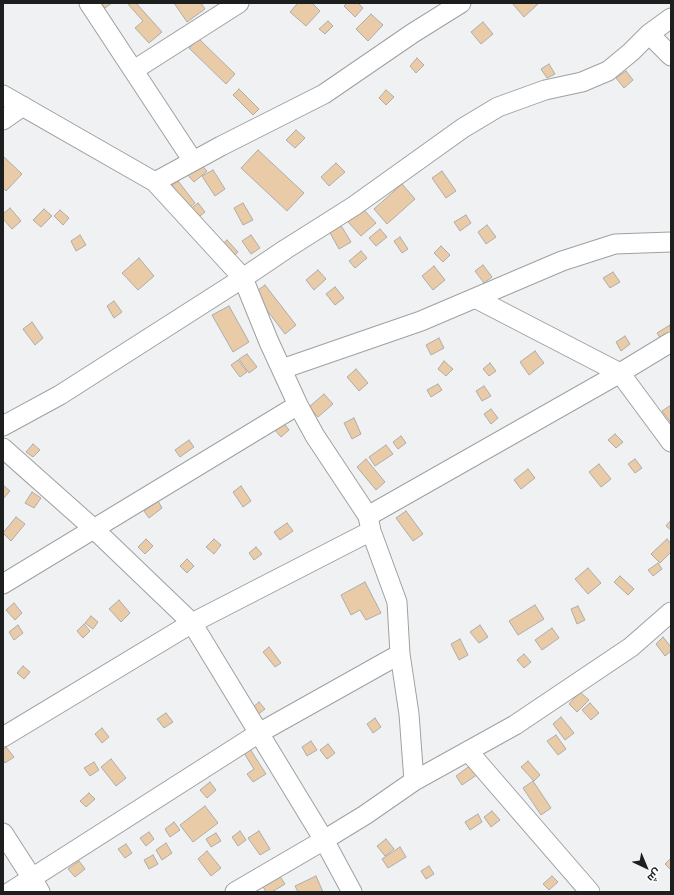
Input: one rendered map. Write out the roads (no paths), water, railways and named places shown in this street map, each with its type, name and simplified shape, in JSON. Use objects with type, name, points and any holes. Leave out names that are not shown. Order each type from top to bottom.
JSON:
[{"type":"street","points":[[89,3],[194,161]]},
{"type":"street","points":[[134,70],[239,3]]},
{"type":"street","points":[[155,182],[221,146],[324,94],[413,33],[461,3]]},
{"type":"street","points":[[3,426],[60,395],[243,278],[286,248],[354,206],[463,128],[498,107],[545,90],[582,82],[608,71],[650,34],[671,18]]},
{"type":"street","points":[[650,34],[671,56]]},
{"type":"street","points":[[3,95],[155,182],[243,278],[298,405],[315,436],[370,524],[398,602],[400,654],[409,714],[414,781]]},
{"type":"street","points":[[3,120],[23,106]]},
{"type":"street","points":[[282,369],[422,321],[562,261],[615,244],[671,242]]},
{"type":"street","points":[[475,298],[620,374],[671,442]]},
{"type":"street","points":[[3,737],[192,623],[370,524],[671,342]]},
{"type":"street","points":[[3,584],[298,405]]},
{"type":"street","points":[[3,448],[94,529],[192,623],[324,840],[352,892]]},
{"type":"street","points":[[235,892],[324,840],[414,781],[515,725],[631,647],[671,612]]},
{"type":"street","points":[[10,892],[36,885],[259,733],[400,654]]},
{"type":"street","points":[[468,751],[590,892]]},
{"type":"street","points":[[3,833],[36,885]]}]
